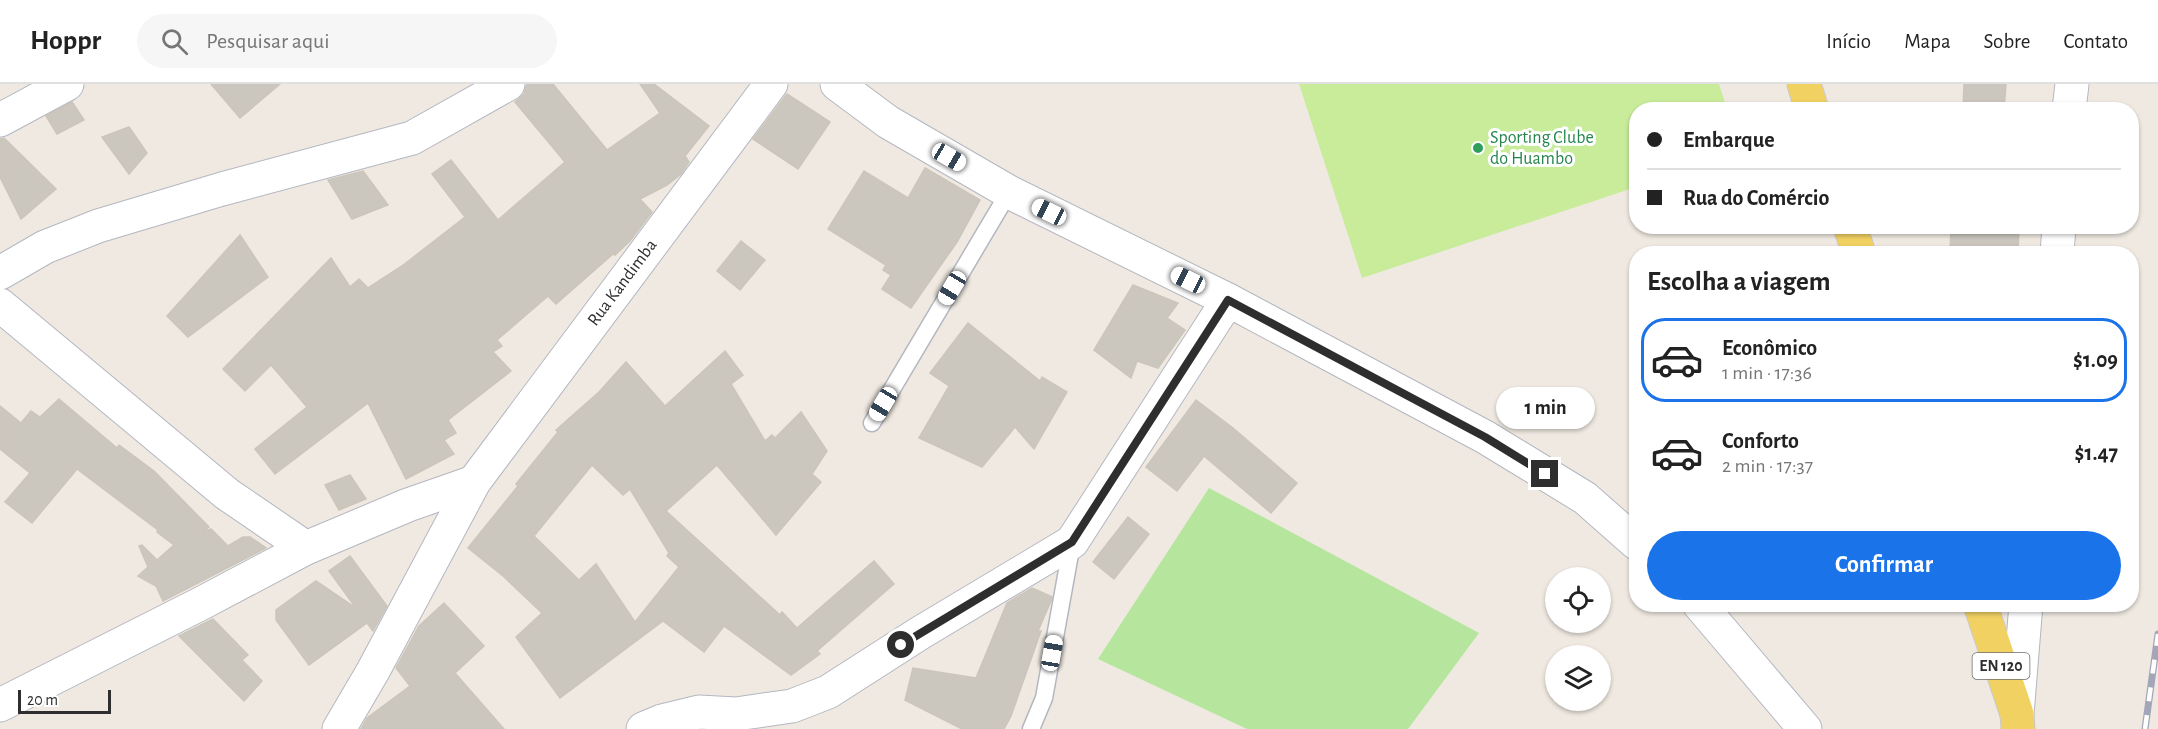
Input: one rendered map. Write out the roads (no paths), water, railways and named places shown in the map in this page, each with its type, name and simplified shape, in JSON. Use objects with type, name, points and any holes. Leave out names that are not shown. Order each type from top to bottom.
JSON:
[{"type":"main road","points":[[1803,84],[1809,102]]},
{"type":"main road","name":"EN 120","points":[[1983,612],[2017,721]]},
{"type":"street","points":[[0,120],[67,84]]},
{"type":"street","points":[[0,273],[45,247],[98,226],[222,189],[412,138],[508,84]]},
{"type":"street","name":"Rua Kandimba","points":[[339,729],[373,671],[474,482],[771,84]]},
{"type":"street","points":[[837,84],[888,122],[1009,192],[1228,300],[1485,437],[1585,498],[1629,537]]},
{"type":"street","points":[[2070,102],[2072,84]]},
{"type":"street","points":[[643,729],[662,721],[699,712],[736,714],[792,706],[828,692],[920,633],[1072,542],[1228,300]]},
{"type":"street","points":[[0,305],[227,494],[306,548]]},
{"type":"street","points":[[0,705],[306,548],[408,505],[474,482]]},
{"type":"street","points":[[1706,612],[1805,729]]},
{"type":"street","points":[[2017,721],[2025,612]]},
{"type":"street","points":[[0,722],[2,729]]},
{"type":"lane","points":[[872,423],[1009,192]]},
{"type":"lane","points":[[1031,729],[1044,698],[1072,542]]},
{"type":"railway","points":[[2145,729],[2158,634]]},
{"type":"place","name":"Sporting Clube do Huambo","points":[[1478,148]]}]
